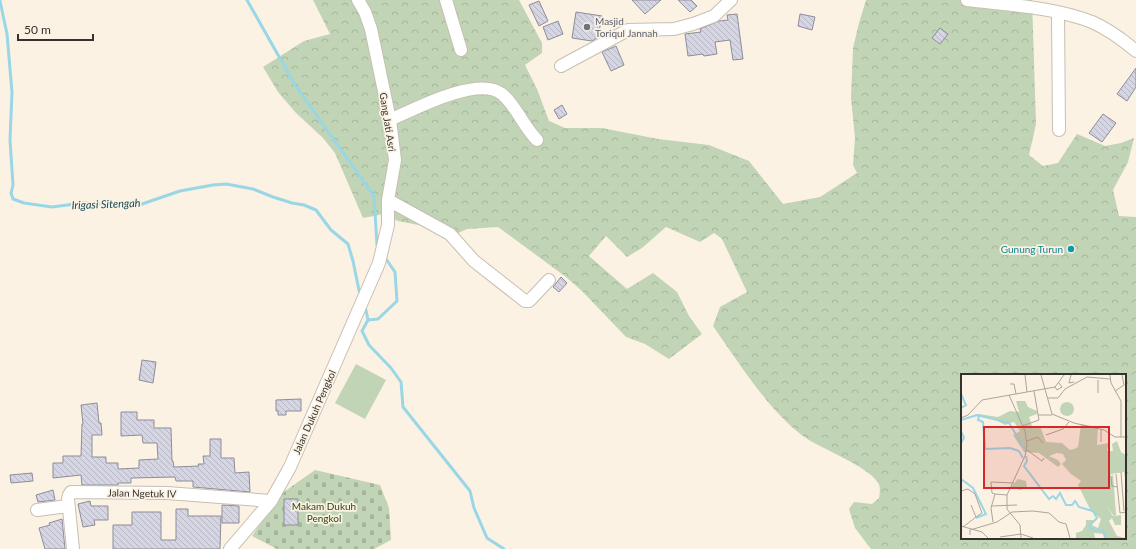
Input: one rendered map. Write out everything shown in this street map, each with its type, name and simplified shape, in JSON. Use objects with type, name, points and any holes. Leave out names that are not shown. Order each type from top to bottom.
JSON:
[{"type":"street","name":"Gang Jati Asri","points":[[358,0],[372,29],[390,120],[394,160],[388,200],[388,226],[383,247]]},
{"type":"street","points":[[446,0],[461,50]]},
{"type":"street","points":[[561,66],[628,30],[674,29],[693,24],[714,16],[731,0]]},
{"type":"street","points":[[967,0],[1013,5],[1058,13],[1093,23],[1106,30],[1136,51]]},
{"type":"street","points":[[1058,13],[1059,130]]},
{"type":"street","points":[[390,120],[453,93],[488,88],[496,90],[503,95],[514,107],[537,140]]},
{"type":"street","points":[[388,200],[450,234],[474,261],[521,299],[529,301],[549,280]]},
{"type":"street","name":"Jalan Dukuh Pengkol","points":[[230,549],[271,501],[290,467],[379,263],[383,247]]},
{"type":"street","name":"Jalan Ngetuk IV","points":[[68,506],[69,495],[72,492],[167,493],[271,501]]},
{"type":"street","points":[[37,510],[68,506],[73,549]]},
{"type":"green space","points":[[313,0],[519,0],[542,43],[542,53],[525,65],[537,89],[549,121],[565,128],[602,128],[658,139],[709,145],[749,161],[783,204],[820,197],[857,173],[853,165],[855,138],[851,98],[853,48],[866,0],[1032,0],[1036,124],[1029,155],[1043,166],[1058,163],[1077,134],[1105,146],[1121,143],[1134,138],[1128,162],[1113,190],[1119,216],[1136,217],[1136,549],[871,549],[855,528],[849,509],[854,502],[872,504],[879,498],[880,487],[877,481],[855,464],[809,440],[782,418],[756,388],[713,326],[720,307],[747,292],[722,239],[714,233],[700,242],[666,227],[642,248],[627,257],[606,236],[589,256],[627,289],[653,273],[677,292],[689,316],[702,334],[669,359],[645,344],[626,337],[582,291],[566,277],[498,227],[467,229],[447,238],[429,227],[398,221],[384,214],[363,218],[335,153],[323,138],[296,113],[278,92],[263,67],[304,41],[330,34]]},
{"type":"green space","points":[[356,364],[386,380],[365,419],[335,403]]},
{"type":"green space","name":"Makam Dukuh Pengkol","points":[[315,470],[380,485],[389,508],[391,540],[374,549],[277,549],[252,536],[281,494]]},
{"type":"building","points":[[632,0],[661,0],[645,14]]},
{"type":"building","points":[[678,0],[691,0],[697,6],[690,12]]},
{"type":"building","points":[[539,1],[548,21],[539,26],[529,5]]},
{"type":"building","name":"Masjid Toriqul Jannah","points":[[576,12],[602,16],[598,37],[592,41],[572,38]]},
{"type":"building","points":[[737,14],[743,59],[733,60],[730,40],[715,42],[717,54],[688,56],[685,34],[701,32],[700,29],[719,21],[728,20],[727,15]]},
{"type":"building","points":[[800,14],[815,17],[812,30],[798,26]]},
{"type":"building","points":[[558,21],[563,34],[548,40],[543,27]]},
{"type":"building","points":[[940,28],[948,34],[940,44],[932,38]]},
{"type":"building","points":[[616,46],[624,65],[611,71],[602,52]]},
{"type":"building","points":[[1136,68],[1136,87],[1127,101],[1117,94]]},
{"type":"building","points":[[562,105],[567,114],[559,119],[554,110]]},
{"type":"building","points":[[1103,114],[1116,123],[1102,142],[1089,133]]},
{"type":"building","points":[[561,277],[567,283],[559,292],[553,287]]},
{"type":"building","points":[[142,360],[156,362],[153,383],[139,380]]},
{"type":"building","points":[[301,399],[301,411],[286,411],[286,415],[278,415],[278,411],[276,411],[276,400]]},
{"type":"building","points":[[97,403],[102,435],[92,435],[92,457],[106,457],[106,463],[118,463],[118,469],[139,468],[139,460],[158,459],[157,443],[143,443],[142,435],[121,436],[121,412],[137,412],[137,420],[154,420],[154,428],[171,428],[172,461],[174,467],[199,466],[198,464],[204,464],[203,456],[210,456],[210,439],[221,439],[221,458],[234,458],[235,473],[249,472],[250,492],[193,487],[193,481],[176,481],[175,477],[131,478],[131,483],[118,483],[118,485],[82,485],[81,475],[53,478],[53,463],[63,463],[63,456],[81,456],[83,424],[81,405]]},
{"type":"building","points":[[32,473],[33,481],[11,483],[10,475]]},
{"type":"building","points":[[53,490],[55,500],[38,502],[36,495]]},
{"type":"building","points":[[284,499],[298,499],[298,525],[284,525]]},
{"type":"building","points":[[90,501],[91,506],[108,506],[108,520],[94,520],[95,525],[83,527],[78,504]]},
{"type":"building","points":[[222,505],[239,506],[239,523],[222,523]]},
{"type":"building","points":[[176,509],[188,509],[188,516],[221,516],[220,549],[113,549],[113,525],[132,525],[132,512],[161,512],[161,540],[176,540]]},
{"type":"building","points":[[62,519],[65,549],[45,549],[39,528],[50,525],[49,523]]},
{"type":"waterway","points":[[247,0],[295,85],[374,196],[377,245],[379,248]]},
{"type":"waterway","name":"Irigasi Sitengah","points":[[0,1],[7,34],[12,92],[10,140],[13,185],[11,193],[13,199],[24,203],[52,207],[83,203],[139,205],[180,191],[213,185],[226,184],[253,189],[273,197],[304,205],[316,210],[331,230],[348,244],[360,295]]},
{"type":"waterway","points":[[384,256],[395,272],[397,301],[378,319],[368,320],[362,331],[369,345],[391,368],[401,382],[403,407],[470,491],[474,508],[487,538],[504,549]]},
{"type":"waterway","name":"Irigasi Sitengah","points":[[365,306],[368,320]]},
{"type":"place","name":"Masjid Toriqul Jannah","points":[[587,27]]},
{"type":"place","name":"Gunung Turun","points":[[1071,249]]}]
